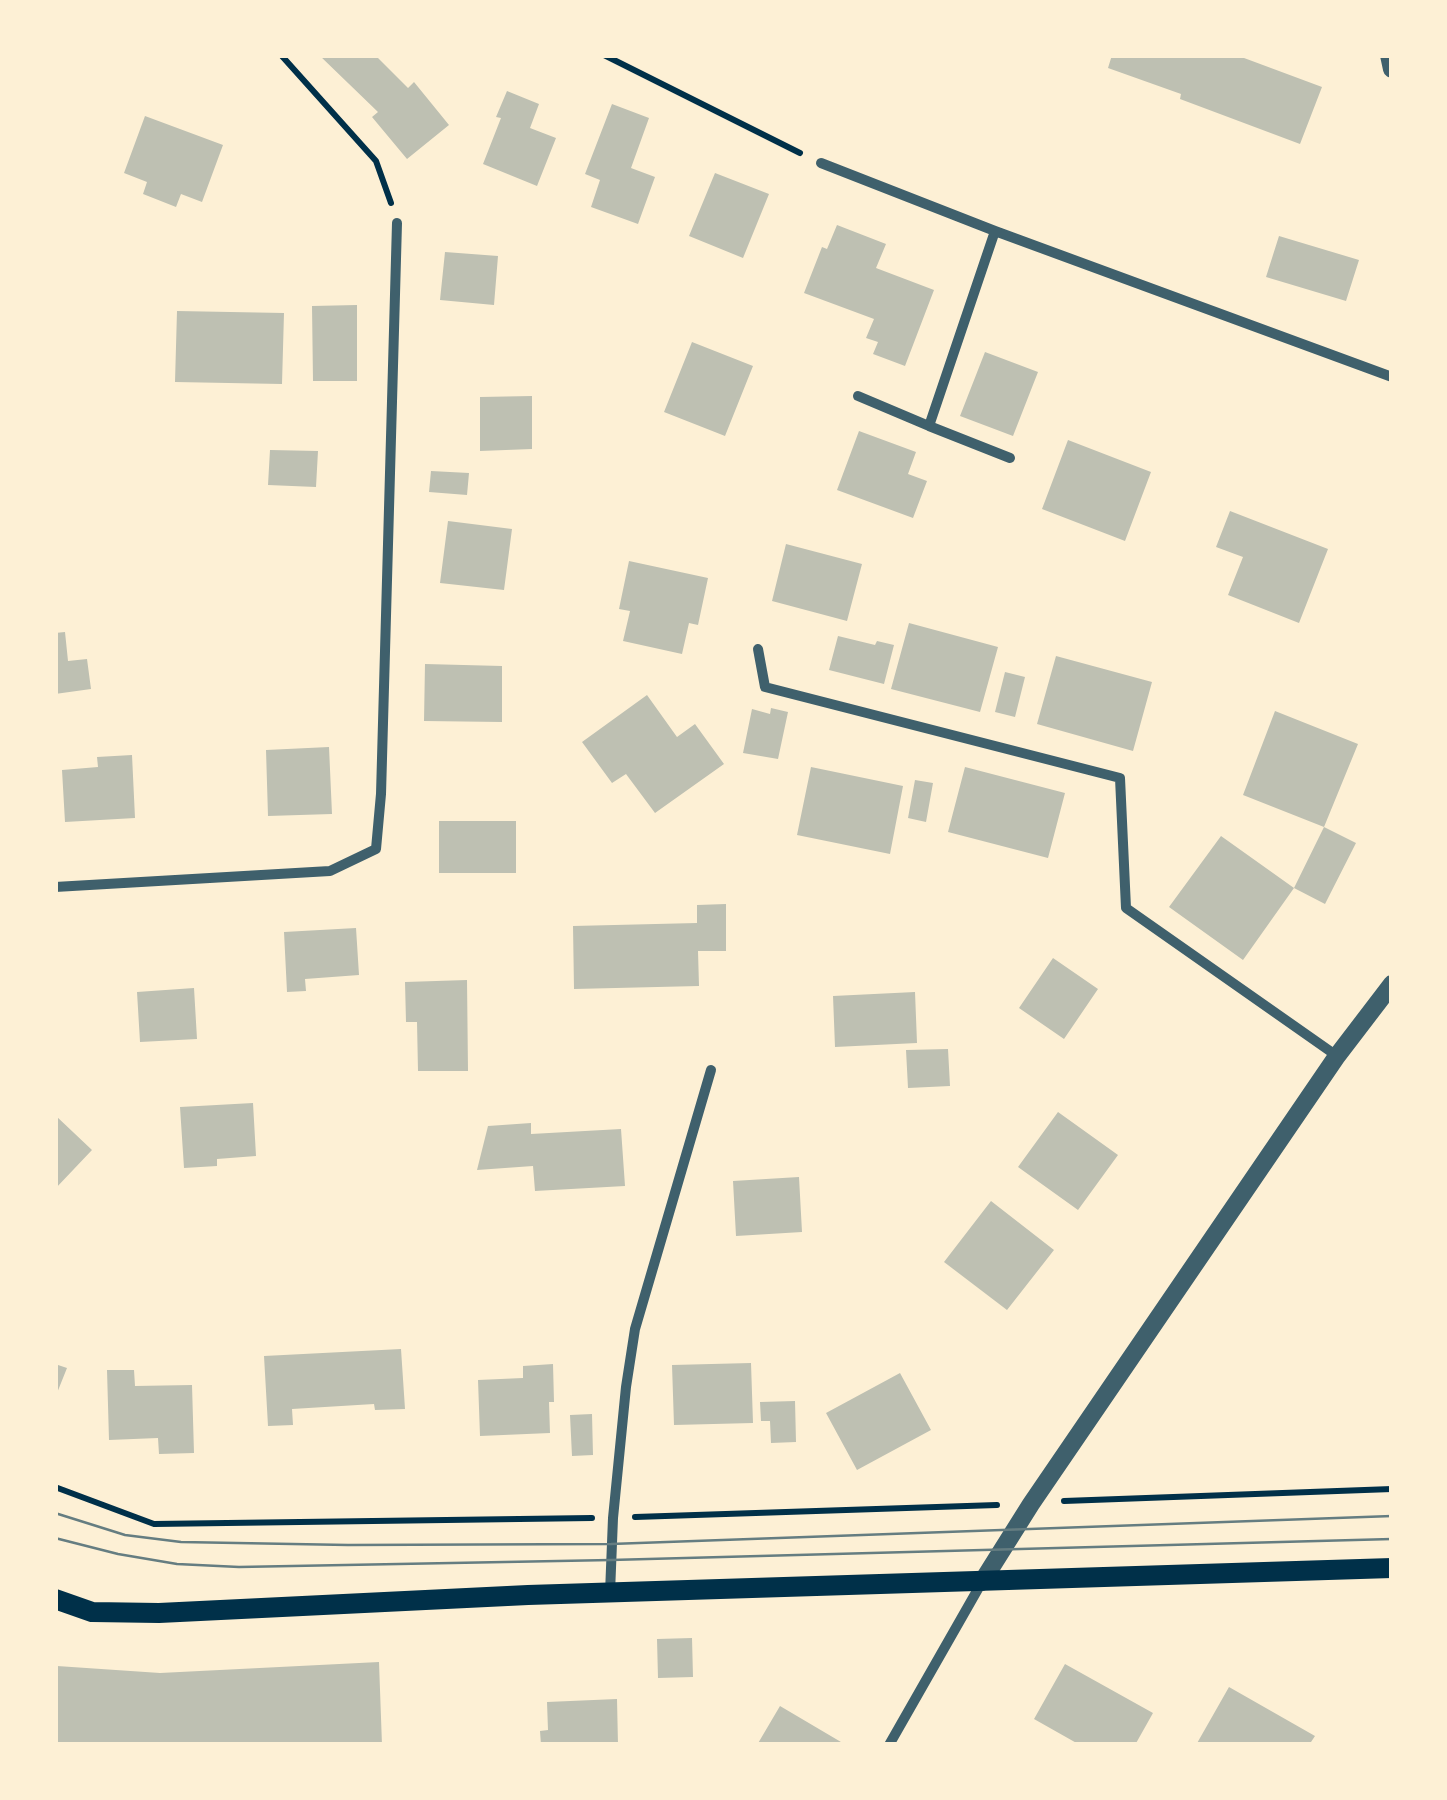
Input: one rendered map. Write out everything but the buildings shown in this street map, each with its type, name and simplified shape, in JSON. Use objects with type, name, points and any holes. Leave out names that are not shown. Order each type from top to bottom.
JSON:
[{"type":"main road","points":[[55,1599],[92,1612],[159,1613],[508,1596],[1392,1568]]},
{"type":"street","points":[[1389,55],[1392,69]]},
{"type":"street","points":[[821,163],[1392,376]]},
{"type":"street","points":[[55,887],[330,871],[376,850],[382,774],[398,223]]},
{"type":"street","points":[[929,426],[995,230]]},
{"type":"street","points":[[858,396],[1010,458]]},
{"type":"street","points":[[758,649],[765,687],[1120,778],[1126,908],[1336,1056]]},
{"type":"street","points":[[889,1745],[1031,1504],[1336,1056],[1392,984]]},
{"type":"street","points":[[610,1594],[626,1386],[635,1329],[710,1070]]},
{"type":"path","points":[[281,55],[376,161],[398,223]]},
{"type":"path","points":[[604,55],[821,163]]},
{"type":"path","points":[[55,1487],[154,1524],[614,1518],[1392,1489]]},
{"type":"tram line","points":[[55,1513],[125,1535],[181,1542],[348,1545],[611,1544],[1392,1516]]},
{"type":"tram line","points":[[55,1538],[177,1564],[239,1567],[1392,1539]]}]
